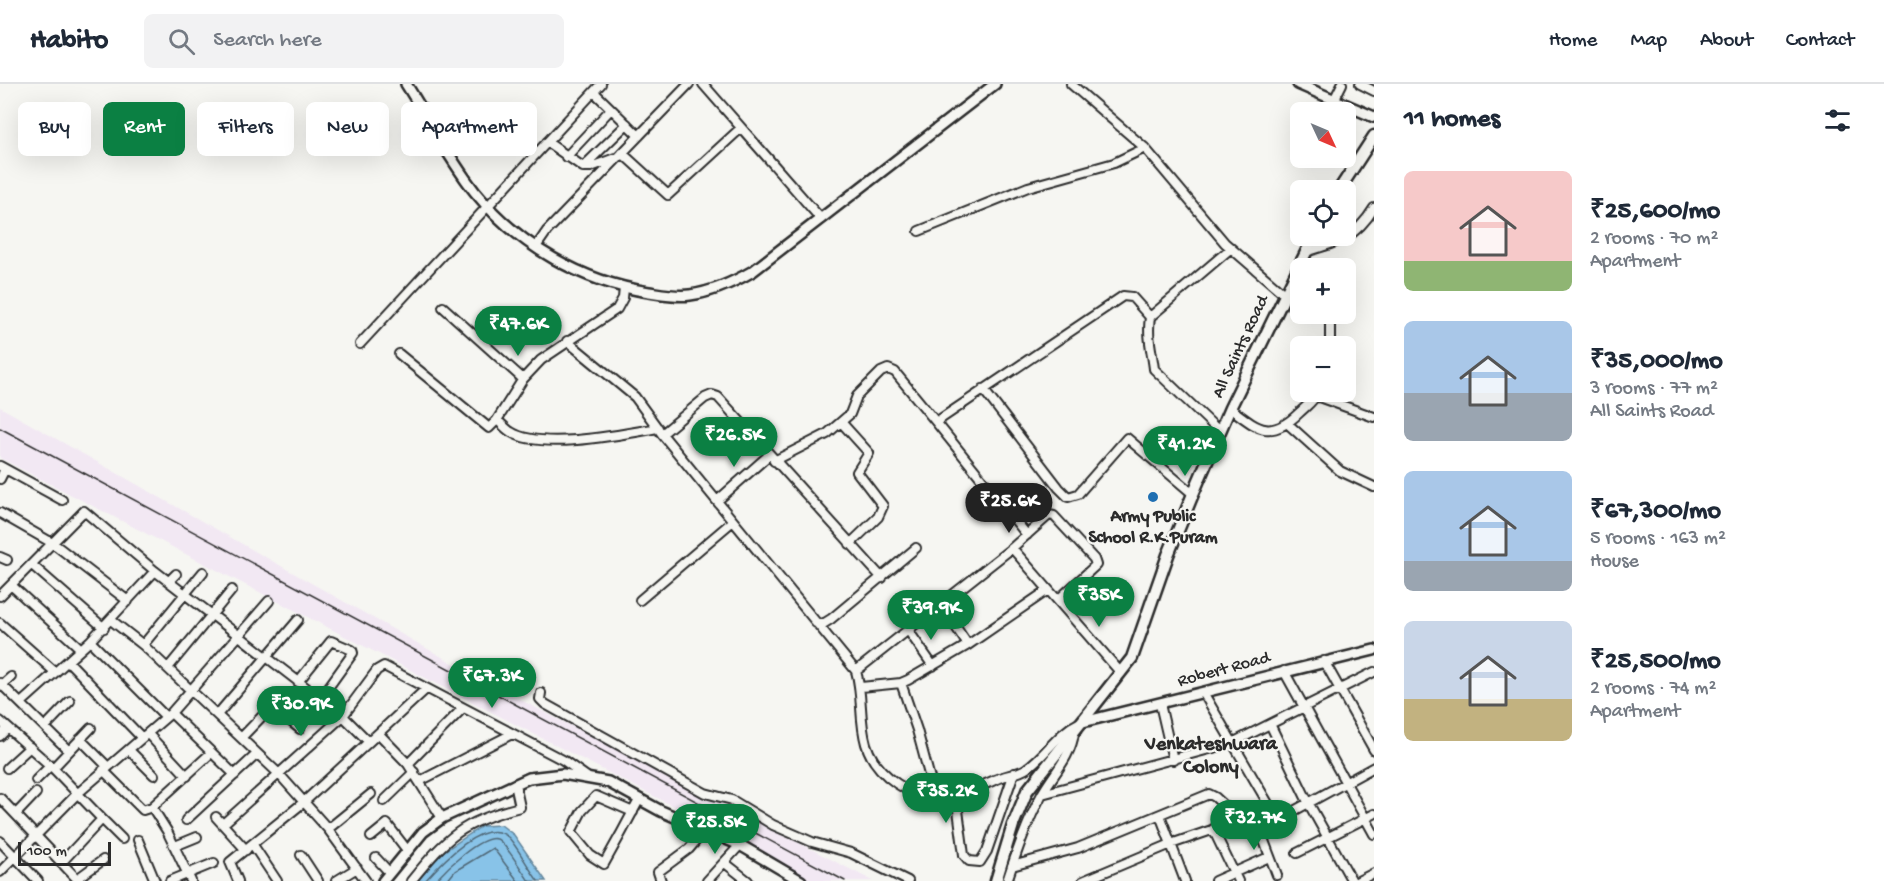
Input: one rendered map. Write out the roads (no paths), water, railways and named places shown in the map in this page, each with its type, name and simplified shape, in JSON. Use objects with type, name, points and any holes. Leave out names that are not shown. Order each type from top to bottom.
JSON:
[{"type":"main road","points":[[1345,180],[1374,136]]},
{"type":"main road","name":"All Saints Road","points":[[996,881],[1012,825],[1027,791],[1132,658],[1168,555],[1193,494],[1230,408],[1308,246]]},
{"type":"street","points":[[406,84],[457,165],[506,224],[536,247],[570,268],[624,288],[689,295],[732,283],[753,271],[995,84]]},
{"type":"street","points":[[360,344],[601,84]]},
{"type":"street","points":[[536,247],[548,231],[689,84]]},
{"type":"street","points":[[703,84],[821,219]]},
{"type":"street","points":[[1071,84],[1145,148],[1230,249],[1284,294]]},
{"type":"street","points":[[1298,84],[1374,117]]},
{"type":"street","points":[[1334,100],[1342,84]]},
{"type":"street","points":[[1360,84],[1374,92]]},
{"type":"street","points":[[594,92],[639,136]]},
{"type":"street","points":[[566,157],[611,109]]},
{"type":"street","points":[[583,167],[627,124]]},
{"type":"street","points":[[620,155],[668,195],[741,128]]},
{"type":"street","points":[[547,142],[583,167],[601,164],[620,155]]},
{"type":"street","points":[[919,231],[1028,187],[1114,163],[1145,148]]},
{"type":"street","points":[[1303,256],[1332,244],[1361,228],[1374,208]]},
{"type":"street","points":[[1220,432],[1154,369],[1154,357],[1148,341],[1150,317],[1230,249]]},
{"type":"street","points":[[399,354],[486,426],[493,427],[523,379],[541,360],[617,309],[623,298],[624,288]]},
{"type":"street","points":[[936,422],[1123,296],[1132,297],[1150,317]]},
{"type":"street","points":[[443,307],[523,379]]},
{"type":"street","points":[[567,341],[635,398],[856,671],[861,687],[860,717],[866,745],[874,760],[886,774],[903,787],[914,793],[935,797],[956,795],[1027,769],[1065,730],[1083,722]]},
{"type":"street","points":[[717,501],[771,458],[812,443],[842,422],[850,414],[857,396],[880,372],[888,369],[895,372],[1027,535]]},
{"type":"street","points":[[983,389],[1068,497],[1078,494],[1127,438],[1193,494]]},
{"type":"street","points":[[497,420],[511,432],[540,441],[660,431],[712,395],[882,578]]},
{"type":"street","points":[[1230,408],[1266,431],[1288,424],[1309,402]]},
{"type":"street","points":[[1337,402],[1374,417]]},
{"type":"street","points":[[842,422],[869,453],[857,472],[883,506],[879,517],[850,544]]},
{"type":"street","points":[[1288,424],[1340,471],[1374,487]]},
{"type":"street","points":[[0,479],[2,468],[62,500]]},
{"type":"street","points":[[0,596],[84,512],[155,571],[344,716],[369,742]]},
{"type":"street","points":[[0,513],[54,544],[128,600]]},
{"type":"street","points":[[856,671],[1012,548],[1046,517],[1054,516],[1096,562],[1094,569],[1058,600]]},
{"type":"street","points":[[640,600],[734,521]]},
{"type":"street","points":[[816,623],[823,624],[831,619],[916,548]]},
{"type":"street","points":[[1012,548],[1121,673]]},
{"type":"street","points":[[32,565],[104,628]]},
{"type":"street","points":[[21,703],[104,628],[155,571]]},
{"type":"street","points":[[143,645],[203,572]]},
{"type":"street","points":[[169,581],[176,574]]},
{"type":"street","points":[[11,585],[81,649]]},
{"type":"street","points":[[168,668],[232,590]]},
{"type":"street","points":[[861,687],[901,683],[968,645],[1048,590]]},
{"type":"street","points":[[0,872],[77,794],[169,715],[192,692],[268,601]]},
{"type":"street","points":[[941,605],[968,645]]},
{"type":"street","points":[[111,620],[143,645],[279,774],[328,829],[366,881]]},
{"type":"street","points":[[217,715],[298,620]]},
{"type":"street","points":[[0,623],[55,672]]},
{"type":"street","points":[[908,630],[933,666]]},
{"type":"street","points":[[298,682],[331,640],[352,650],[353,653],[320,699]]},
{"type":"street","points":[[90,641],[235,775]]},
{"type":"street","name":"Robert Road","points":[[1083,722],[1204,694],[1284,671],[1374,650]]},
{"type":"street","points":[[68,661],[187,776]]},
{"type":"street","points":[[1324,661],[1374,750]]},
{"type":"street","points":[[222,824],[344,716],[381,666],[387,667],[563,760],[587,777]]},
{"type":"street","points":[[1284,671],[1374,834]]},
{"type":"street","points":[[1042,794],[1232,743],[1374,672]]},
{"type":"street","points":[[11,677],[1,684],[69,752]]},
{"type":"street","points":[[901,683],[917,730],[935,797]]},
{"type":"street","points":[[238,881],[229,864],[304,802],[426,689]]},
{"type":"street","points":[[540,693],[540,699],[544,704],[705,793],[732,800],[773,825],[812,842],[851,853],[908,881]]},
{"type":"street","points":[[1204,694],[1270,810],[1280,818],[1374,767]]},
{"type":"street","points":[[45,727],[70,701]]},
{"type":"street","points":[[1160,704],[1173,759]]},
{"type":"street","points":[[241,738],[272,706],[300,729]]},
{"type":"street","points":[[408,764],[463,708]]},
{"type":"street","points":[[0,721],[51,767],[122,839]]},
{"type":"street","points":[[1270,724],[1309,804],[1352,881]]},
{"type":"street","points":[[0,736],[8,728]]},
{"type":"street","points":[[36,780],[69,752],[91,728]]},
{"type":"street","points":[[1007,881],[1042,794],[1072,747],[1074,730]]},
{"type":"street","points":[[379,734],[408,764],[442,818]]},
{"type":"street","points":[[420,781],[512,734]]},
{"type":"street","points":[[80,739],[139,808],[152,807],[211,753]]},
{"type":"street","points":[[7,768],[30,747]]},
{"type":"street","points":[[129,750],[154,774]]},
{"type":"street","points":[[186,820],[257,754]]},
{"type":"street","points":[[384,801],[414,772]]},
{"type":"street","points":[[956,795],[964,855],[969,861],[980,862],[987,851],[1014,773]]},
{"type":"street","points":[[383,881],[407,850],[442,818],[529,777],[563,774],[608,782],[661,812],[740,845],[801,881]]},
{"type":"street","points":[[411,881],[433,854],[462,827],[506,809],[520,807],[515,784]]},
{"type":"street","points":[[17,813],[36,793]]},
{"type":"street","points":[[328,829],[371,794]]},
{"type":"street","points":[[1012,866],[1078,848],[1209,794],[1240,820]]},
{"type":"street","points":[[633,812],[596,796],[582,811],[571,832],[590,855],[604,864],[633,812],[639,800]]},
{"type":"street","points":[[0,798],[17,813],[35,836],[78,880],[103,860]]},
{"type":"street","points":[[152,807],[190,877]]},
{"type":"street","points":[[1083,881],[1171,844],[1270,810]]},
{"type":"street","points":[[1298,853],[1374,814]]},
{"type":"street","points":[[1160,815],[1185,881]]},
{"type":"street","points":[[216,817],[250,848],[277,881]]},
{"type":"street","points":[[1255,817],[1277,875]]},
{"type":"street","points":[[61,862],[102,819]]},
{"type":"street","points":[[371,837],[387,824],[407,850]]},
{"type":"street","points":[[661,881],[658,872],[689,849],[706,829]]},
{"type":"street","points":[[1213,829],[1238,881]]},
{"type":"street","points":[[175,846],[197,837]]},
{"type":"street","points":[[138,840],[155,881]]},
{"type":"street","points":[[0,841],[38,881]]},
{"type":"street","points":[[707,881],[740,845]]},
{"type":"street","points":[[301,855],[318,881]]},
{"type":"street","points":[[1215,881],[1269,856]]},
{"type":"street","points":[[376,858],[389,872]]},
{"type":"street","points":[[725,862],[748,881]]},
{"type":"street","points":[[170,881],[190,877],[214,863]]},
{"type":"street","points":[[336,881],[357,868]]},
{"type":"street","points":[[1358,881],[1374,873]]},
{"type":"water","points":[[501,825],[514,835],[546,881],[417,881],[440,854],[482,826]]},
{"type":"railway","points":[[0,428],[845,881]]},
{"type":"place","name":"Army Public School R.K.Puram","points":[[1153,497]]},
{"type":"district","name":"Venkateshwara Colony","points":[[1211,756]]}]
